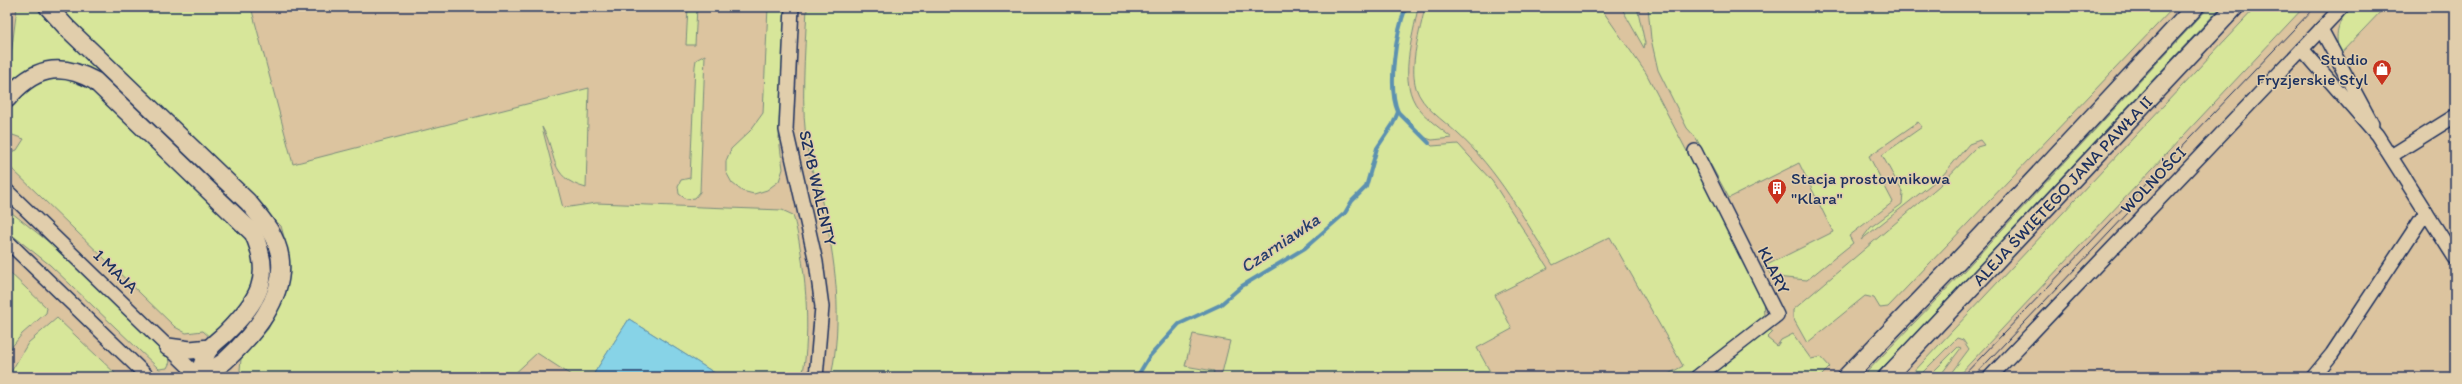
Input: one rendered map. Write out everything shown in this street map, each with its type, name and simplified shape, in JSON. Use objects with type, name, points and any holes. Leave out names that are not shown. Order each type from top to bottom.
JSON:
[{"type":"main road","points":[[48,7],[67,28],[248,202],[266,224],[275,240],[280,256],[280,275],[272,303],[257,326],[224,369],[198,377]]},
{"type":"main road","name":"ALEJA ŚWIĘTEGO JANA PAWŁA II","points":[[1846,377],[2195,7]]},
{"type":"main road","name":"ALEJA ŚWIĘTEGO JANA PAWŁA II","points":[[1889,375],[2235,7]]},
{"type":"main road","points":[[7,99],[20,84],[35,74],[48,71],[67,71],[96,81],[253,234],[263,260],[260,287],[254,302],[240,319],[210,348],[198,377]]},
{"type":"main road","points":[[168,347],[190,350],[210,348]]},
{"type":"street","name":"SZYB WALENTY","points":[[792,7],[786,130],[816,262],[821,300],[816,377]]},
{"type":"street","name":"WOLNOŚCI","points":[[1990,377],[2342,7]]},
{"type":"street","points":[[2321,29],[2360,98],[2377,135]]},
{"type":"street","points":[[2302,49],[2377,135],[2455,258]]},
{"type":"street","points":[[2391,156],[2455,116]]},
{"type":"street","name":"KLARY","points":[[1695,151],[1777,315],[1697,377]]},
{"type":"street","name":"1 MAJA","points":[[7,192],[198,377]]},
{"type":"street","points":[[2314,377],[2332,354],[2426,212]]},
{"type":"street","points":[[7,242],[148,377]]},
{"type":"green space","points":[[17,7],[41,7],[257,221],[272,255],[273,270],[271,284],[267,296],[253,319],[225,351],[222,347],[268,254],[91,71],[7,87]]},
{"type":"green space","points":[[56,7],[251,7],[293,164],[589,88],[586,188],[565,178],[559,171],[555,164],[547,137],[542,127],[563,208],[596,203],[782,210],[793,215],[801,252],[806,296],[806,339],[802,377],[721,377],[629,319],[593,375],[595,377],[574,377],[537,353],[511,377],[243,377],[240,370],[241,359],[268,329],[285,295],[290,273],[289,255],[281,226]]},
{"type":"green space","points":[[688,7],[697,7],[695,45],[686,45]]},
{"type":"green space","points":[[768,7],[786,7],[779,138],[783,169],[779,181],[767,190],[754,194],[742,191],[732,183],[726,172],[726,161],[731,149],[750,131],[763,113]]},
{"type":"green space","points":[[807,7],[1418,7],[1408,60],[1409,86],[1412,98],[1419,109],[1430,121],[1452,138],[1432,140],[1420,136],[1432,146],[1458,144],[1492,181],[1548,268],[1495,295],[1512,329],[1477,348],[1493,377],[1221,377],[1230,341],[1193,334],[1185,366],[1214,371],[1213,377],[831,377],[837,333],[836,290],[827,224],[809,159],[804,117]]},
{"type":"green space","points":[[1425,7],[1600,7],[1646,73],[1763,297],[1764,317],[1685,377],[1663,377],[1683,366],[1610,237],[1553,265],[1498,179],[1472,147],[1434,113],[1419,95],[1414,78],[1414,58]]},
{"type":"green space","points":[[1621,7],[1637,7],[1645,43],[1644,48]]},
{"type":"green space","points":[[1648,7],[2174,7],[1888,307],[1880,308],[1874,298],[1865,296],[1807,343],[1793,318],[1793,310],[1939,186],[1977,147],[1984,145],[1980,140],[1969,144],[1943,175],[1861,240],[1871,227],[1902,204],[1903,193],[1882,155],[1922,127],[1918,122],[1869,156],[1893,202],[1849,236],[1853,243],[1807,280],[1775,277],[1763,267],[1833,232],[1799,163],[1729,198],[1696,138],[1687,128],[1658,70],[1651,39]]},
{"type":"green space","points":[[2209,7],[2221,7],[1895,355],[1873,377],[1862,377],[1961,274]]},
{"type":"green space","points":[[2256,7],[2304,7],[1957,377],[1948,377],[1969,349],[1963,340],[1957,338],[1918,377],[1909,377]]},
{"type":"green space","points":[[2351,7],[2385,7],[2340,54],[2337,41],[2338,29],[2340,23]]},
{"type":"green space","points":[[705,55],[700,192],[695,198],[686,199],[679,194],[678,186],[681,180],[690,178],[695,66],[696,60]]},
{"type":"green space","points":[[57,77],[84,82],[243,231],[257,263],[251,295],[212,339],[203,331],[186,333],[175,327],[7,164],[7,154],[17,150],[24,139],[7,133],[7,113],[10,107],[29,86]]},
{"type":"green space","points":[[7,209],[50,243],[167,355],[170,362],[167,368],[159,369],[50,265],[7,231]]},
{"type":"green space","points":[[7,270],[47,308],[46,313],[22,334],[7,353]]},
{"type":"green space","points":[[57,318],[119,377],[8,377],[28,343]]},
{"type":"green space","points":[[1769,329],[1773,332],[1767,338],[1777,346],[1781,340],[1793,334],[1811,359],[1821,357],[1830,367],[1820,377],[1707,377]]},
{"type":"green space","points":[[1958,347],[1961,348],[1939,377],[1928,377]]},
{"type":"water","points":[[629,319],[721,377],[593,375]]},
{"type":"waterway","name":"Czarniawka","points":[[1137,377],[1149,357],[1179,324],[1220,305],[1242,286],[1305,248],[1345,213],[1352,201],[1366,187],[1377,148],[1393,124],[1398,112],[1393,89],[1394,60],[1399,31],[1406,7]]},
{"type":"waterway","points":[[1398,112],[1429,143]]},
{"type":"tram line","points":[[1962,377],[2315,7]]},
{"type":"tram line","points":[[1973,377],[2128,213]]},
{"type":"place","name":"Studio Fryzjerskie Styl","points":[[2382,86]]},
{"type":"place","name":"Stacja prostownikowa \"Klara\"","points":[[1777,205]]}]
